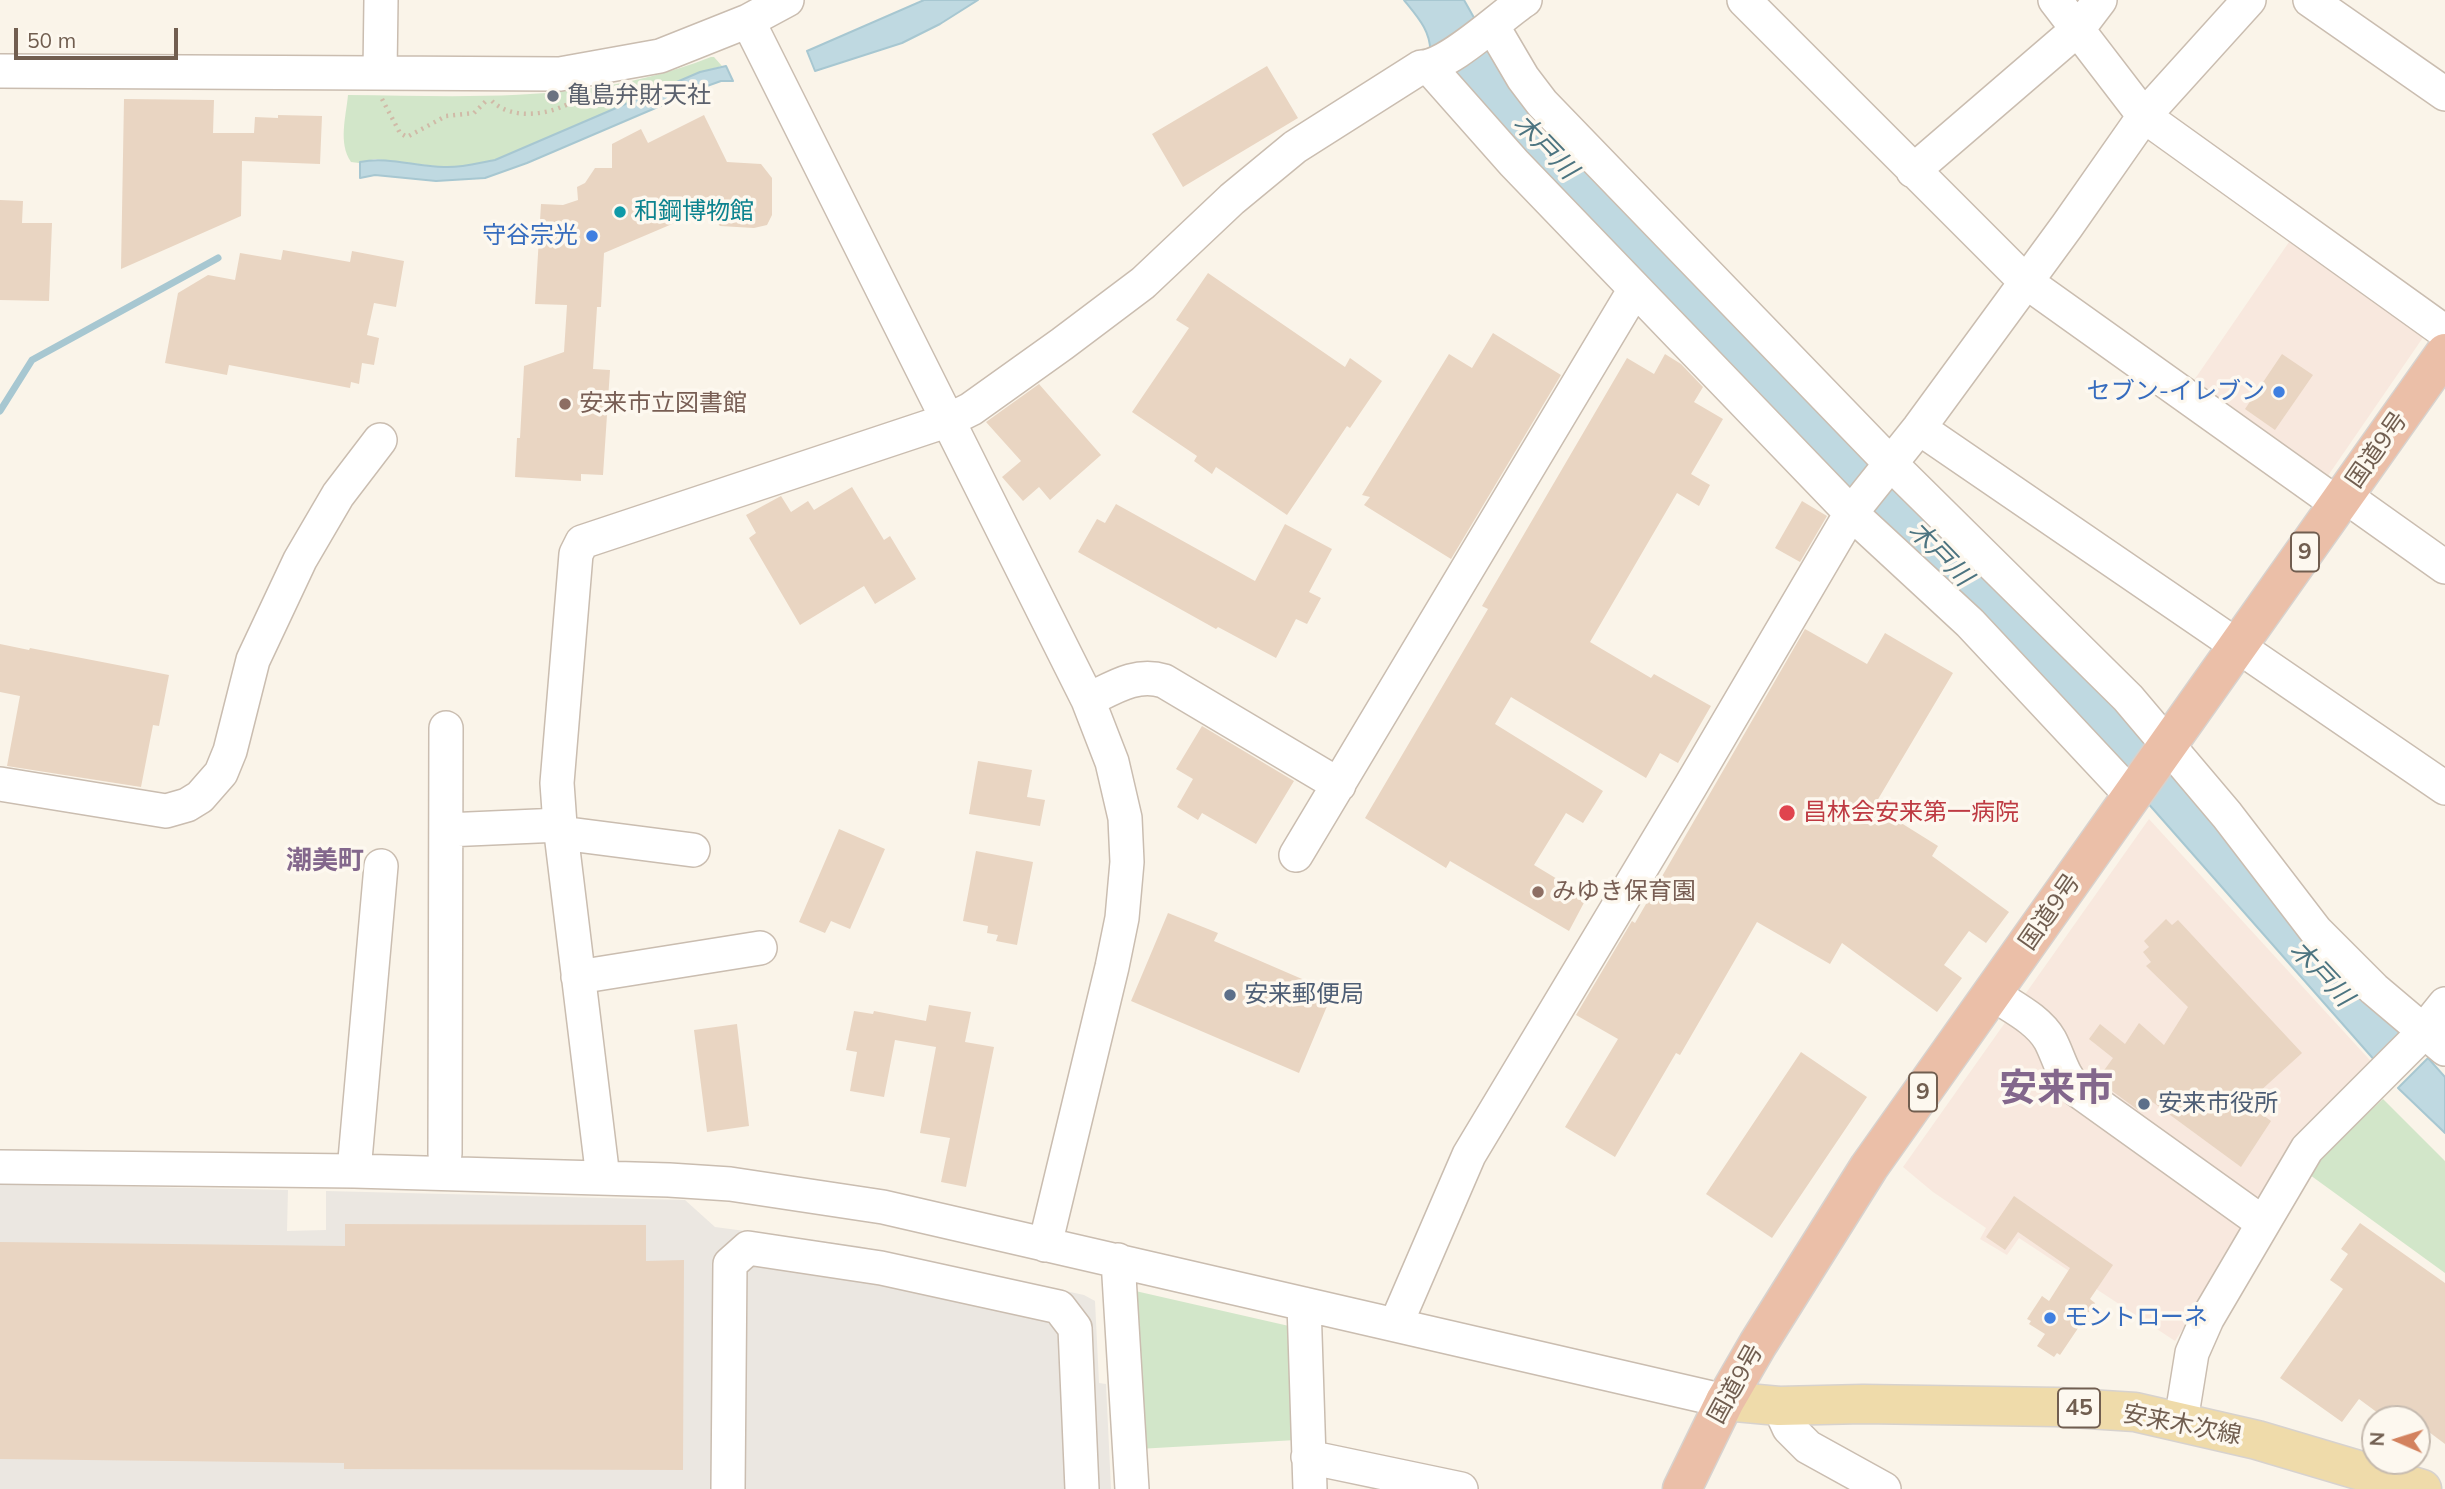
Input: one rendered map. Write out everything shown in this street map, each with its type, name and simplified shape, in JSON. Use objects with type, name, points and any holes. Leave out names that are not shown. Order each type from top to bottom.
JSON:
[{"type":"highway","name":"国道9号","points":[[1682,1489],[1725,1401],[1869,1167],[2445,353]]},
{"type":"main road","name":"安来木次線","points":[[1725,1401],[1779,1406],[2057,1406],[2134,1412],[2258,1440],[2422,1489]]},
{"type":"street","points":[[381,0],[381,83]]},
{"type":"street","points":[[0,71],[381,83],[560,74],[660,56],[748,21],[787,0]]},
{"type":"street","points":[[603,1178],[560,829],[558,770],[576,554],[582,542],[949,420],[971,409],[1143,283],[1232,199],[1295,147],[1422,67],[1434,64],[1491,28],[1525,0]]},
{"type":"street","points":[[1744,0],[2025,281],[2342,500],[2445,567]]},
{"type":"street","points":[[2055,0],[2144,116],[2445,332]]},
{"type":"street","points":[[1913,171],[2078,29],[2099,0]]},
{"type":"street","points":[[1396,1324],[1469,1154],[1853,510],[1919,428],[2144,116],[2249,0]]},
{"type":"street","points":[[2311,0],[2445,94]]},
{"type":"street","points":[[748,21],[1088,700],[1112,762],[1125,818],[1127,862],[1123,907],[1112,967],[1045,1245]]},
{"type":"street","points":[[1491,28],[1542,103],[1890,467],[2128,698],[2166,747],[2227,815],[2316,931],[2428,1040]]},
{"type":"street","points":[[1434,64],[1514,163],[1853,510],[1970,623],[2133,793]]},
{"type":"street","points":[[1296,855],[1635,289]]},
{"type":"street","points":[[1919,428],[2445,788]]},
{"type":"street","points":[[0,784],[166,811],[187,805],[211,788],[230,751],[253,660],[300,560],[338,495],[380,440]]},
{"type":"street","points":[[1088,700],[1136,678],[1164,681],[1339,785]]},
{"type":"street","points":[[445,1154],[446,728]]},
{"type":"street","points":[[446,830],[560,829],[693,850]]},
{"type":"street","points":[[355,1171],[381,866]]},
{"type":"street","points":[[578,977],[760,948]]},
{"type":"street","points":[[1993,993],[2036,1023],[2044,1032],[2064,1074],[2076,1089],[2263,1223]]},
{"type":"street","points":[[2181,1421],[2192,1353],[2207,1319],[2308,1149],[2382,1075],[2428,1040],[2445,1004]]},
{"type":"street","points":[[0,1167],[355,1171],[730,1184],[883,1207],[1725,1401]]},
{"type":"street","points":[[728,1489],[730,1264],[748,1248],[869,1266],[1059,1307],[1075,1328],[1082,1489]]},
{"type":"street","points":[[1118,1260],[1132,1489]]},
{"type":"street","points":[[1304,1304],[1309,1473],[1461,1489]]},
{"type":"street","points":[[1779,1406],[1789,1428],[1808,1447],[1884,1489]]},
{"type":"path","points":[[381,83],[381,97],[400,133],[407,137],[446,116],[474,113],[490,95],[496,105],[519,114],[547,112],[563,107],[583,94]]},
{"type":"shaded area","points":[[2289,242],[2424,336],[2323,483],[2188,389]]},
{"type":"shaded area","name":"安来市役所","points":[[2149,819],[2378,1069],[2305,1140],[2175,1341],[2019,1238],[2007,1255],[1980,1239],[1986,1228],[1933,1192],[1903,1167]]},
{"type":"shaded area","points":[[0,1184],[288,1190],[287,1231],[326,1230],[326,1191],[685,1200],[715,1227],[858,1246],[1084,1295],[1095,1301],[1099,1383],[1106,1384],[1111,1489],[0,1489]]},
{"type":"green space","points":[[711,57],[722,66],[700,72],[495,160],[468,166],[444,167],[375,159],[359,163],[351,162],[347,155],[344,130],[348,95],[486,96],[577,90],[667,72]]},
{"type":"green space","points":[[2383,1099],[2445,1161],[2445,1273],[2310,1175],[2321,1156]]},
{"type":"green space","points":[[1131,1290],[1289,1326],[1296,1440],[1138,1449]]},
{"type":"water","points":[[924,0],[978,0],[940,24],[902,43],[815,71],[807,51]]},
{"type":"water","name":"木戸川","points":[[1404,0],[1464,0],[1477,23],[2140,731],[2405,1036],[2377,1063],[2116,767],[1760,406],[1430,54],[1426,31]]},
{"type":"water","points":[[726,66],[733,81],[721,81],[707,86],[527,163],[485,178],[436,181],[375,175],[360,178],[360,162],[370,160],[451,167],[495,160],[700,72]]},
{"type":"water","points":[[2428,1058],[2445,1077],[2445,1133],[2398,1088]]},
{"type":"building","points":[[1267,66],[1298,118],[1183,187],[1152,134]]},
{"type":"building","points":[[124,99],[214,100],[213,133],[254,133],[255,117],[322,116],[320,164],[242,161],[241,216],[121,269]]},
{"type":"building","name":"和鋼博物館","points":[[704,115],[727,162],[761,164],[772,178],[772,215],[767,225],[754,228],[720,226],[705,210],[604,253],[601,307],[597,307],[593,369],[610,370],[603,475],[581,474],[581,481],[515,477],[524,366],[564,352],[567,305],[535,304],[541,204],[563,205],[578,200],[577,187],[585,183],[595,168],[612,168],[612,144],[641,129],[648,143]]},
{"type":"building","points":[[0,200],[23,201],[22,223],[52,223],[49,301],[0,300]]},
{"type":"building","points":[[283,250],[350,262],[352,251],[404,261],[396,307],[374,303],[367,335],[379,338],[374,365],[362,363],[359,384],[351,382],[350,388],[229,365],[227,375],[165,363],[178,293],[208,275],[235,280],[240,253],[281,260]]},
{"type":"building","points":[[1208,273],[1345,367],[1350,358],[1382,381],[1350,428],[1347,426],[1287,515],[1216,467],[1212,474],[1194,461],[1197,456],[1132,412],[1189,328],[1176,320]]},
{"type":"building","points":[[1493,333],[1561,375],[1451,559],[1364,505],[1370,497],[1362,495],[1449,354],[1472,368]]},
{"type":"building","points":[[1665,354],[1681,364],[1703,387],[1694,402],[1723,419],[1691,474],[1710,485],[1699,506],[1677,493],[1590,642],[1651,678],[1654,674],[1711,706],[1678,763],[1660,753],[1646,778],[1511,697],[1495,724],[1603,791],[1583,823],[1566,813],[1534,865],[1587,897],[1569,931],[1450,861],[1446,868],[1365,818],[1488,609],[1482,606],[1627,358],[1654,374]]},
{"type":"building","name":"セブン-イレブン","points":[[2282,354],[2313,375],[2275,430],[2245,409]]},
{"type":"building","points":[[1039,384],[1101,455],[1050,500],[1039,487],[1023,501],[1002,477],[1021,461],[986,422]]},
{"type":"building","points":[[852,487],[884,540],[890,536],[916,579],[875,604],[864,586],[800,625],[749,538],[756,533],[746,515],[781,496],[791,512],[808,501],[814,510]]},
{"type":"building","points":[[1802,501],[1827,516],[1800,562],[1775,548]]},
{"type":"building","points":[[1116,504],[1255,581],[1285,524],[1332,549],[1309,592],[1321,598],[1307,624],[1296,619],[1276,658],[1218,627],[1216,629],[1078,552],[1097,519],[1105,523]]},
{"type":"building","points":[[1805,629],[1867,664],[1885,633],[1953,673],[1874,806],[1938,846],[1932,856],[2009,912],[1986,943],[1969,931],[1944,965],[1962,978],[1937,1012],[1842,943],[1830,964],[1757,922],[1680,1055],[1676,1053],[1615,1157],[1565,1127],[1618,1039],[1576,1015],[1632,921],[1635,923]]},
{"type":"building","points":[[0,644],[169,675],[159,726],[153,725],[141,787],[7,766],[20,696],[0,692]]},
{"type":"building","points":[[1202,726],[1294,781],[1256,844],[1202,813],[1198,820],[1177,807],[1193,779],[1176,769]]},
{"type":"building","points":[[978,761],[1032,770],[1027,797],[1045,800],[1040,826],[969,814]]},
{"type":"building","points":[[839,829],[885,849],[850,929],[831,921],[825,933],[799,922]]},
{"type":"building","points":[[976,851],[1033,862],[1017,945],[996,941],[998,935],[987,933],[988,926],[963,921]]},
{"type":"building","points":[[1168,913],[1218,933],[1214,941],[1309,982],[1306,989],[1330,999],[1299,1073],[1131,1001]]},
{"type":"building","points":[[2166,919],[2172,925],[2178,920],[2302,1053],[2247,1103],[2271,1121],[2241,1167],[2147,1098],[2138,1110],[2097,1080],[2113,1058],[2089,1039],[2100,1024],[2125,1044],[2139,1023],[2164,1045],[2188,1007],[2146,966],[2151,962],[2143,952],[2149,947],[2144,941]]},
{"type":"building","points":[[929,1005],[971,1012],[965,1042],[994,1047],[966,1187],[941,1182],[950,1138],[920,1133],[936,1047],[895,1040],[884,1097],[850,1091],[857,1052],[846,1050],[854,1011],[873,1014],[874,1011],[926,1021]]},
{"type":"building","points":[[737,1024],[749,1126],[707,1132],[694,1030]]},
{"type":"building","points":[[1801,1052],[1867,1097],[1772,1238],[1706,1194]]},
{"type":"building","points":[[2014,1196],[2113,1265],[2090,1299],[2095,1303],[2060,1355],[2057,1353],[2054,1357],[2037,1346],[2045,1334],[2029,1324],[2031,1321],[2027,1319],[2042,1296],[2049,1301],[2070,1268],[2018,1232],[2005,1250],[1986,1237]]},
{"type":"building","points":[[2360,1223],[2445,1283],[2445,1444],[2431,1434],[2431,1405],[2367,1405],[2359,1399],[2342,1422],[2280,1378],[2343,1289],[2330,1280],[2348,1254],[2341,1249]]},
{"type":"building","points":[[345,1224],[646,1225],[646,1261],[684,1260],[683,1470],[344,1469],[344,1463],[0,1459],[0,1242],[345,1246]]},
{"type":"waterway","points":[[0,411],[32,360],[218,258]]},
{"type":"place","name":"亀島弁財天社","points":[[553,96]]},
{"type":"place","name":"和鋼博物館","points":[[620,212]]},
{"type":"place","name":"守谷宗光","points":[[592,236]]},
{"type":"place","name":"セブン-イレブン","points":[[2279,392]]},
{"type":"place","name":"安来市立図書館","points":[[565,404]]},
{"type":"place","name":"昌林会安来第一病院","points":[[1787,813]]},
{"type":"place","name":"みゆき保育園","points":[[1538,892]]},
{"type":"place","name":"安来郵便局","points":[[1230,995]]},
{"type":"place","name":"安来市役所","points":[[2144,1104]]},
{"type":"place","name":"モントローネ","points":[[2050,1318]]},
{"type":"district","name":"潮美町","points":[[325,861]]},
{"type":"district","name":"安来市","points":[[2056,1090]]}]
